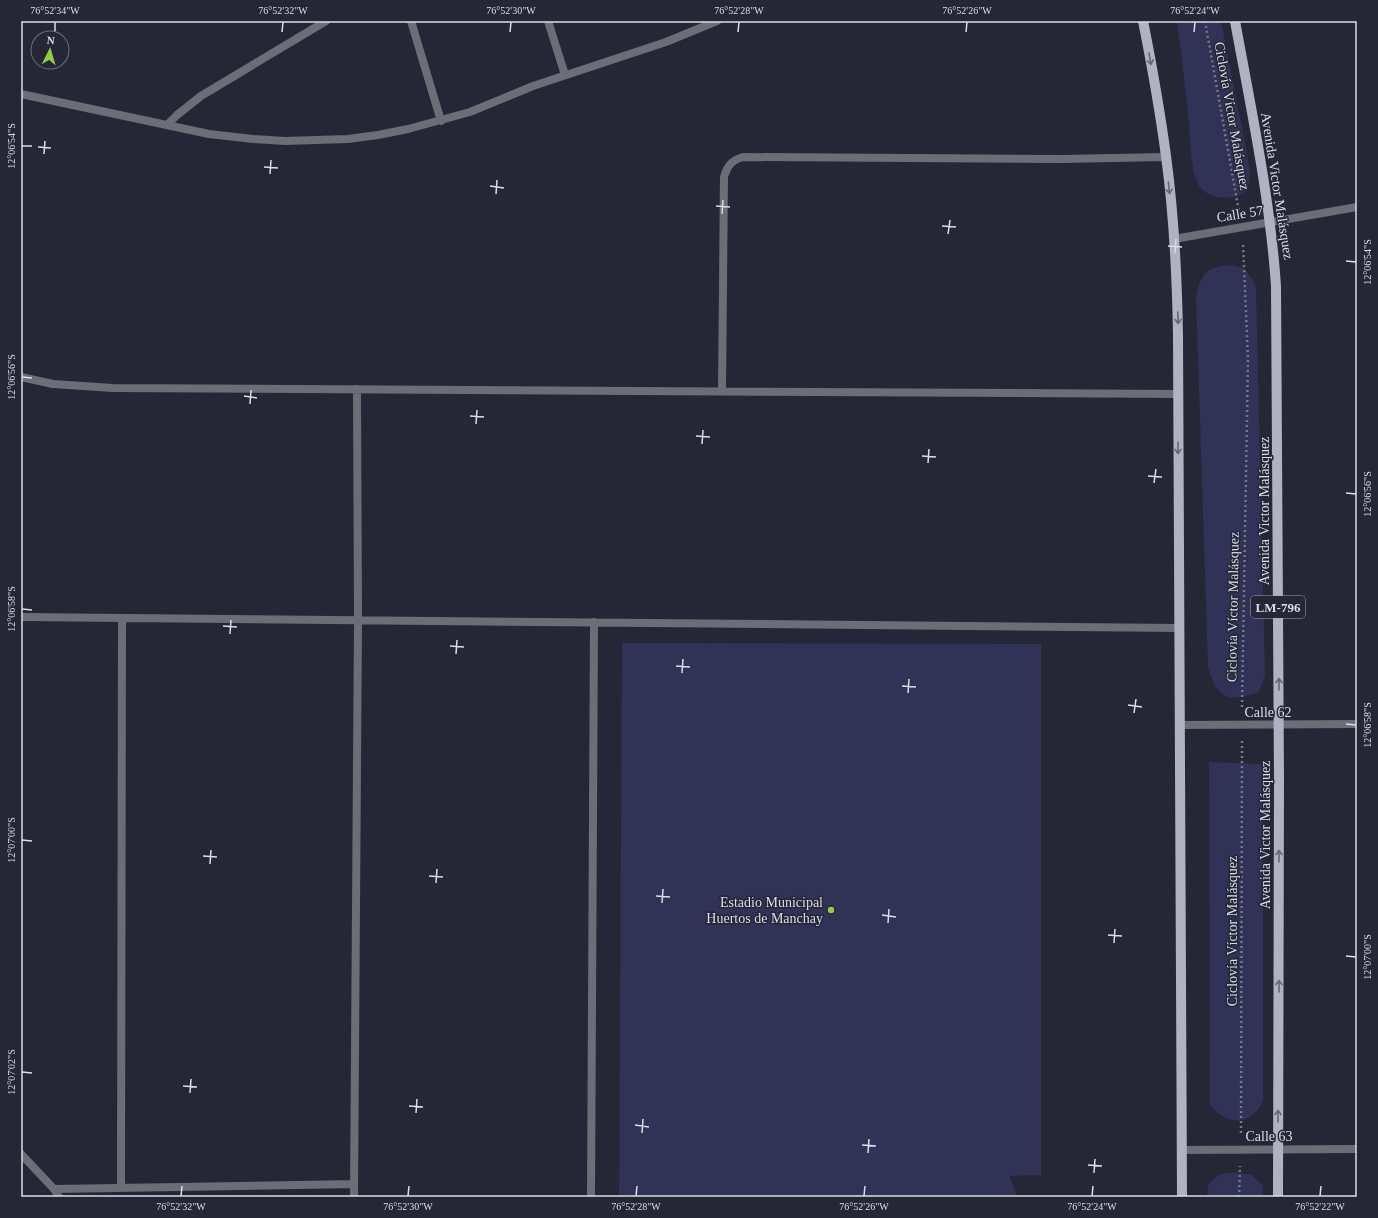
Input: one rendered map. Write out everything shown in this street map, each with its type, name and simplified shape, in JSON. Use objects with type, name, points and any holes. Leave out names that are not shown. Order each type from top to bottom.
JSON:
[{"type":"main road","points":[[1143,21],[1160,112],[1166,157],[1177,289],[1182,1197]]},
{"type":"main road","name":"Avenida Victor Malásquez","points":[[1235,21],[1263,174],[1270,223],[1276,286],[1279,725],[1278,1197]]},
{"type":"street","points":[[167,125],[177,114],[201,96],[326,21]]},
{"type":"street","points":[[411,21],[442,120]]},
{"type":"street","points":[[548,21],[565,75]]},
{"type":"street","points":[[21,94],[209,134],[253,139],[348,139],[408,129],[470,112],[534,86],[666,42],[717,21]]},
{"type":"street","points":[[722,391],[724,177],[730,164],[736,159],[743,157],[1166,157]]},
{"type":"street","name":"Calle 57","points":[[1174,239],[1357,207]]},
{"type":"street","points":[[21,377],[53,384],[113,388],[1178,394]]},
{"type":"street","points":[[354,1197],[358,620],[357,390]]},
{"type":"street","points":[[21,618],[1179,628]]},
{"type":"street","points":[[121,1188],[122,619]]},
{"type":"street","points":[[591,1197],[594,622]]},
{"type":"street","name":"Calle 62","points":[[1179,725],[1357,724]]},
{"type":"street","name":"Calle 63","points":[[1181,1150],[1357,1149]]},
{"type":"street","points":[[21,1154],[54,1189],[59,1197]]},
{"type":"street","points":[[54,1189],[354,1184]]},
{"type":"path","name":"Ciclovía Víctor Malásquez","points":[[1205,21],[1241,227],[1248,359],[1242,725],[1242,1095],[1240,1197]]},
{"type":"shaded area","points":[[1177,21],[1221,21],[1250,170],[1250,180],[1246,190],[1235,197],[1221,198],[1207,193],[1198,184],[1195,177],[1191,155],[1189,124]]},
{"type":"shaded area","points":[[1231,265],[1244,268],[1256,287],[1265,676],[1259,692],[1239,697],[1225,696],[1220,692],[1215,686],[1208,667],[1196,297],[1200,282],[1206,273],[1216,267]]},
{"type":"shaded area","name":"Estadio Municipal Huertos de Manchay","points":[[622,643],[1041,644],[1041,1175],[1009,1176],[1018,1197],[619,1197]]},
{"type":"shaded area","points":[[1209,762],[1263,764],[1263,1101],[1257,1111],[1250,1117],[1238,1120],[1232,1120],[1220,1115],[1210,1105]]},
{"type":"shaded area","points":[[1235,1172],[1252,1175],[1263,1186],[1263,1197],[1207,1197],[1208,1185],[1220,1174]]},
{"type":"place","name":"Estadio Municipal Huertos de Manchay","points":[[831,910]]}]
